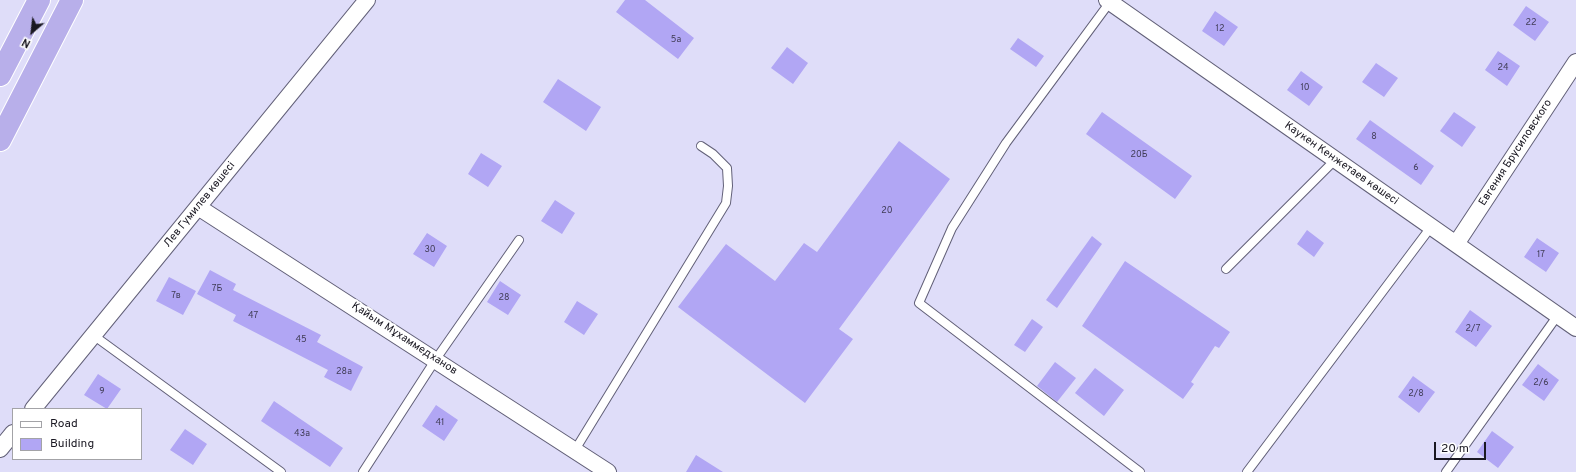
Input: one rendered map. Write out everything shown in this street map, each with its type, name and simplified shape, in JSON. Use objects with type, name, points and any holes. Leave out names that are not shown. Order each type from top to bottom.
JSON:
[{"type":"highway","points":[[0,76],[39,0]]},
{"type":"highway","points":[[0,140],[72,0]]},
{"type":"street","name":"Лев Гумилев көшесі","points":[[34,408],[367,0]]},
{"type":"street","name":"Каукен Кенжетаев көшесі","points":[[1108,1],[1576,328]]},
{"type":"street","name":"Евгения Брусиловского","points":[[1456,244],[1576,62]]},
{"type":"street","name":"Қайым Мұхаммедханов","points":[[198,207],[436,359],[608,472]]},
{"type":"street","points":[[0,449],[12,435]]},
{"type":"lane","points":[[1108,1],[1006,143],[952,228],[919,303],[1140,472]]},
{"type":"lane","points":[[576,450],[726,203],[728,186],[727,168],[714,154],[701,146]]},
{"type":"lane","points":[[1226,269],[1336,159]]},
{"type":"lane","points":[[1247,472],[1431,227]]},
{"type":"lane","points":[[363,472],[436,359],[519,240]]},
{"type":"lane","points":[[1446,472],[1558,315]]},
{"type":"lane","points":[[93,335],[281,472]]},
{"type":"building","points":[[625,0],[645,0],[694,38],[678,59],[616,12]]},
{"type":"building","points":[[1526,6],[1549,22],[1535,41],[1513,25]]},
{"type":"building","points":[[1215,11],[1238,27],[1224,46],[1202,31]]},
{"type":"building","points":[[1018,38],[1044,56],[1036,67],[1010,49]]},
{"type":"building","points":[[787,47],[808,63],[793,84],[771,68]]},
{"type":"building","points":[[1498,51],[1520,66],[1507,86],[1485,70]]},
{"type":"building","points":[[1376,63],[1398,78],[1384,97],[1362,82]]},
{"type":"building","points":[[1301,71],[1323,87],[1309,106],[1287,90]]},
{"type":"building","points":[[558,79],[601,107],[586,131],[543,102]]},
{"type":"building","points":[[1102,112],[1192,176],[1175,199],[1086,134]]},
{"type":"building","points":[[1454,112],[1476,127],[1462,147],[1440,131]]},
{"type":"building","points":[[1370,120],[1434,166],[1421,185],[1356,139]]},
{"type":"building","points":[[899,141],[950,179],[839,329],[853,339],[805,403],[678,307],[726,244],[775,281],[804,243],[817,252]]},
{"type":"building","points":[[481,153],[502,166],[488,187],[468,174]]},
{"type":"building","points":[[555,200],[575,213],[562,234],[541,221]]},
{"type":"building","points":[[1307,230],[1324,243],[1314,257],[1297,244]]},
{"type":"building","points":[[427,233],[447,246],[434,267],[413,254]]},
{"type":"building","points":[[1092,236],[1102,244],[1057,308],[1046,300]]},
{"type":"building","points":[[1537,238],[1559,253],[1546,272],[1524,257]]},
{"type":"building","points":[[1125,261],[1230,332],[1219,348],[1215,346],[1191,382],[1194,384],[1183,399],[1082,326]]},
{"type":"building","points":[[210,270],[236,284],[233,290],[321,335],[317,342],[363,367],[351,391],[324,377],[328,370],[233,321],[236,315],[197,294]]},
{"type":"building","points":[[169,277],[196,291],[183,315],[156,301]]},
{"type":"building","points":[[500,281],[521,295],[508,315],[487,302]]},
{"type":"building","points":[[577,301],[598,314],[584,335],[564,322]]},
{"type":"building","points":[[1470,310],[1492,326],[1476,347],[1455,332]]},
{"type":"building","points":[[1032,319],[1043,327],[1025,352],[1014,345]]},
{"type":"building","points":[[1055,362],[1076,378],[1057,402],[1037,386]]},
{"type":"building","points":[[1538,364],[1559,380],[1544,401],[1522,385]]},
{"type":"building","points":[[1095,368],[1124,390],[1104,416],[1075,393]]},
{"type":"building","points":[[98,374],[121,389],[108,408],[84,395]]},
{"type":"building","points":[[1413,376],[1435,392],[1419,413],[1398,397]]},
{"type":"building","points":[[274,401],[343,448],[330,467],[261,421]]},
{"type":"building","points":[[436,405],[458,420],[444,441],[422,426]]},
{"type":"building","points":[[185,429],[207,444],[193,465],[170,450]]},
{"type":"building","points":[[1492,431],[1514,447],[1498,468],[1477,452]]},
{"type":"building","points":[[696,455],[723,472],[686,472]]}]
